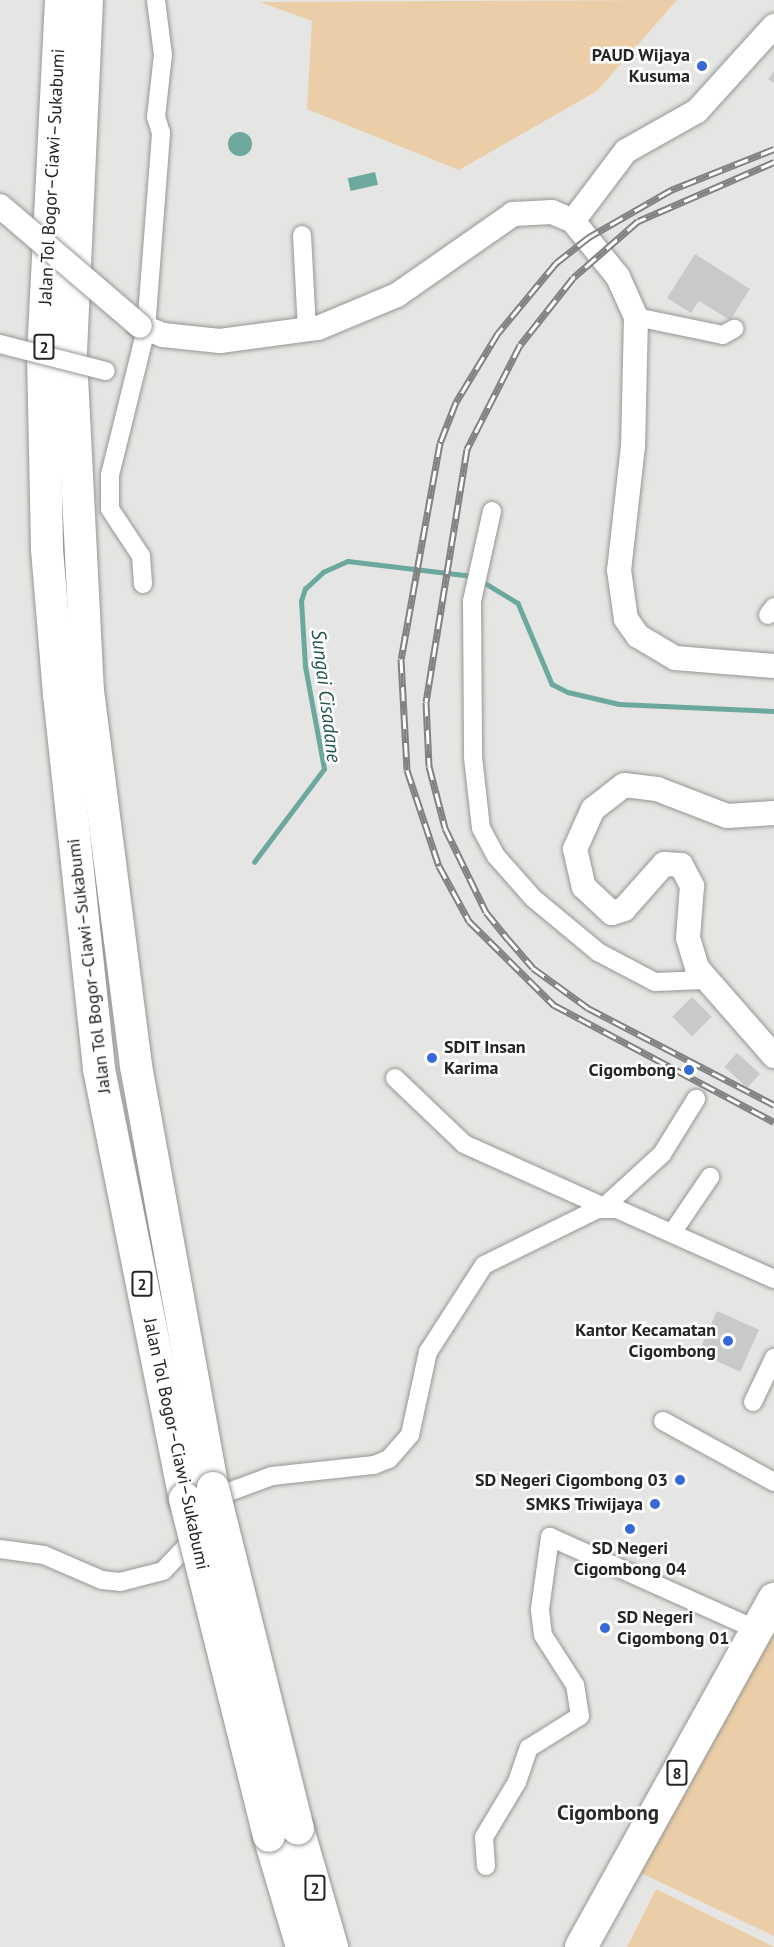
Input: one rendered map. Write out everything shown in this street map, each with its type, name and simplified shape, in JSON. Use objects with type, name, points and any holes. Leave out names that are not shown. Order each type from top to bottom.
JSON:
[{"type":"highway","name":"Jalan Tol Bogor–Ciawi–Sukabumi","points":[[61,0],[44,356],[47,549],[74,693],[136,1066],[199,1494]]},
{"type":"highway","name":"Jalan Tol Bogor–Ciawi–Sukabumi","points":[[87,0],[71,357],[74,693],[99,1069],[199,1494],[284,1832],[302,1947]]},
{"type":"highway","name":"8","points":[[581,1947],[774,1599]]},
{"type":"highway","name":"Jalan Tol Bogor–Ciawi–Sukabumi","points":[[284,1832],[332,1947]]},
{"type":"main road","points":[[573,220],[626,151],[697,111],[774,26]]},
{"type":"main road","points":[[0,206],[143,328],[220,341],[307,330],[397,295],[513,214],[552,212],[573,220],[618,277],[636,318],[633,446],[619,570],[626,619],[638,636],[675,658],[774,666]]},
{"type":"main road","points":[[774,813],[728,816],[631,784],[607,793],[580,829],[578,870],[589,894],[607,911],[624,909],[664,864],[676,863],[686,870],[692,886],[690,948],[704,980],[774,1056]]},
{"type":"street","points":[[143,584],[141,556],[110,509],[115,435],[134,378],[143,328],[162,133],[156,110],[163,55],[156,0]]},
{"type":"street","points":[[302,235],[307,330]]},
{"type":"street","points":[[636,318],[723,335],[734,329]]},
{"type":"street","points":[[0,344],[134,378]]},
{"type":"street","points":[[492,511],[472,601],[477,807],[496,856],[533,898],[635,976],[655,982],[704,980]]},
{"type":"street","points":[[395,1078],[464,1144],[604,1207],[672,1233],[774,1279]]},
{"type":"street","points":[[0,1549],[44,1555],[107,1581],[141,1579],[180,1557],[226,1493],[278,1474],[384,1462],[410,1435],[426,1358],[484,1265],[604,1207],[662,1154],[696,1099]]},
{"type":"street","points":[[672,1233],[710,1177]]},
{"type":"street","points":[[753,1402],[774,1358]]},
{"type":"street","points":[[663,1421],[774,1482]]},
{"type":"street","points":[[486,1866],[484,1837],[517,1782],[529,1748],[580,1716],[575,1685],[543,1635],[540,1609],[550,1537],[757,1630]]},
{"type":"shaded area","points":[[677,0],[597,91],[459,170],[307,109],[312,21],[260,2]]},
{"type":"shaded area","points":[[774,1611],[774,1936],[628,1867]]},
{"type":"shaded area","points":[[656,1889],[774,1947],[627,1947]]},
{"type":"water","points":[[240,132],[249,135],[252,144],[249,153],[240,156],[231,153],[228,144],[231,135]]},
{"type":"water","points":[[375,172],[378,185],[351,191],[348,178]]},
{"type":"building","points":[[774,71],[774,83],[768,79]]},
{"type":"building","points":[[695,254],[750,289],[730,320],[699,301],[691,313],[667,298]]},
{"type":"building","points":[[692,997],[712,1017],[692,1037],[672,1017]]},
{"type":"building","points":[[737,1053],[760,1074],[747,1088],[724,1067]]},
{"type":"building","name":"Kantor Kecamatan Cigombong","points":[[717,1311],[759,1330],[740,1372],[698,1353]]},
{"type":"waterway","name":"Sungai Cisadane","points":[[254,862],[324,769],[305,666],[301,601],[305,589],[323,572],[348,561],[472,576]]},
{"type":"waterway","name":"Sungai Cisadane","points":[[480,580],[518,603],[552,684],[568,692],[619,704],[774,711]]},
{"type":"railway","points":[[774,149],[671,190],[589,237],[556,263],[498,333],[456,402],[440,443],[401,659],[407,770],[439,866],[469,921],[554,1005],[774,1122]]},
{"type":"railway","points":[[774,162],[638,221],[573,278],[520,345],[467,449],[426,702],[429,766],[445,828],[486,912],[533,968],[588,1008],[774,1105]]},
{"type":"place","name":"PAUD Wijaya Kusuma","points":[[702,66]]},
{"type":"place","name":"SDIT Insan Karima","points":[[432,1058]]},
{"type":"place","name":"Cigombong","points":[[689,1070]]},
{"type":"place","name":"Kantor Kecamatan Cigombong","points":[[728,1341]]},
{"type":"place","name":"SD Negeri Cigombong 03","points":[[680,1480]]},
{"type":"place","name":"SMKS Triwijaya","points":[[655,1504]]},
{"type":"place","name":"SD Negeri Cigombong 04","points":[[630,1529]]},
{"type":"place","name":"SD Negeri Cigombong 01","points":[[605,1628]]},
{"type":"district","name":"Cigombong","points":[[608,1813]]}]
